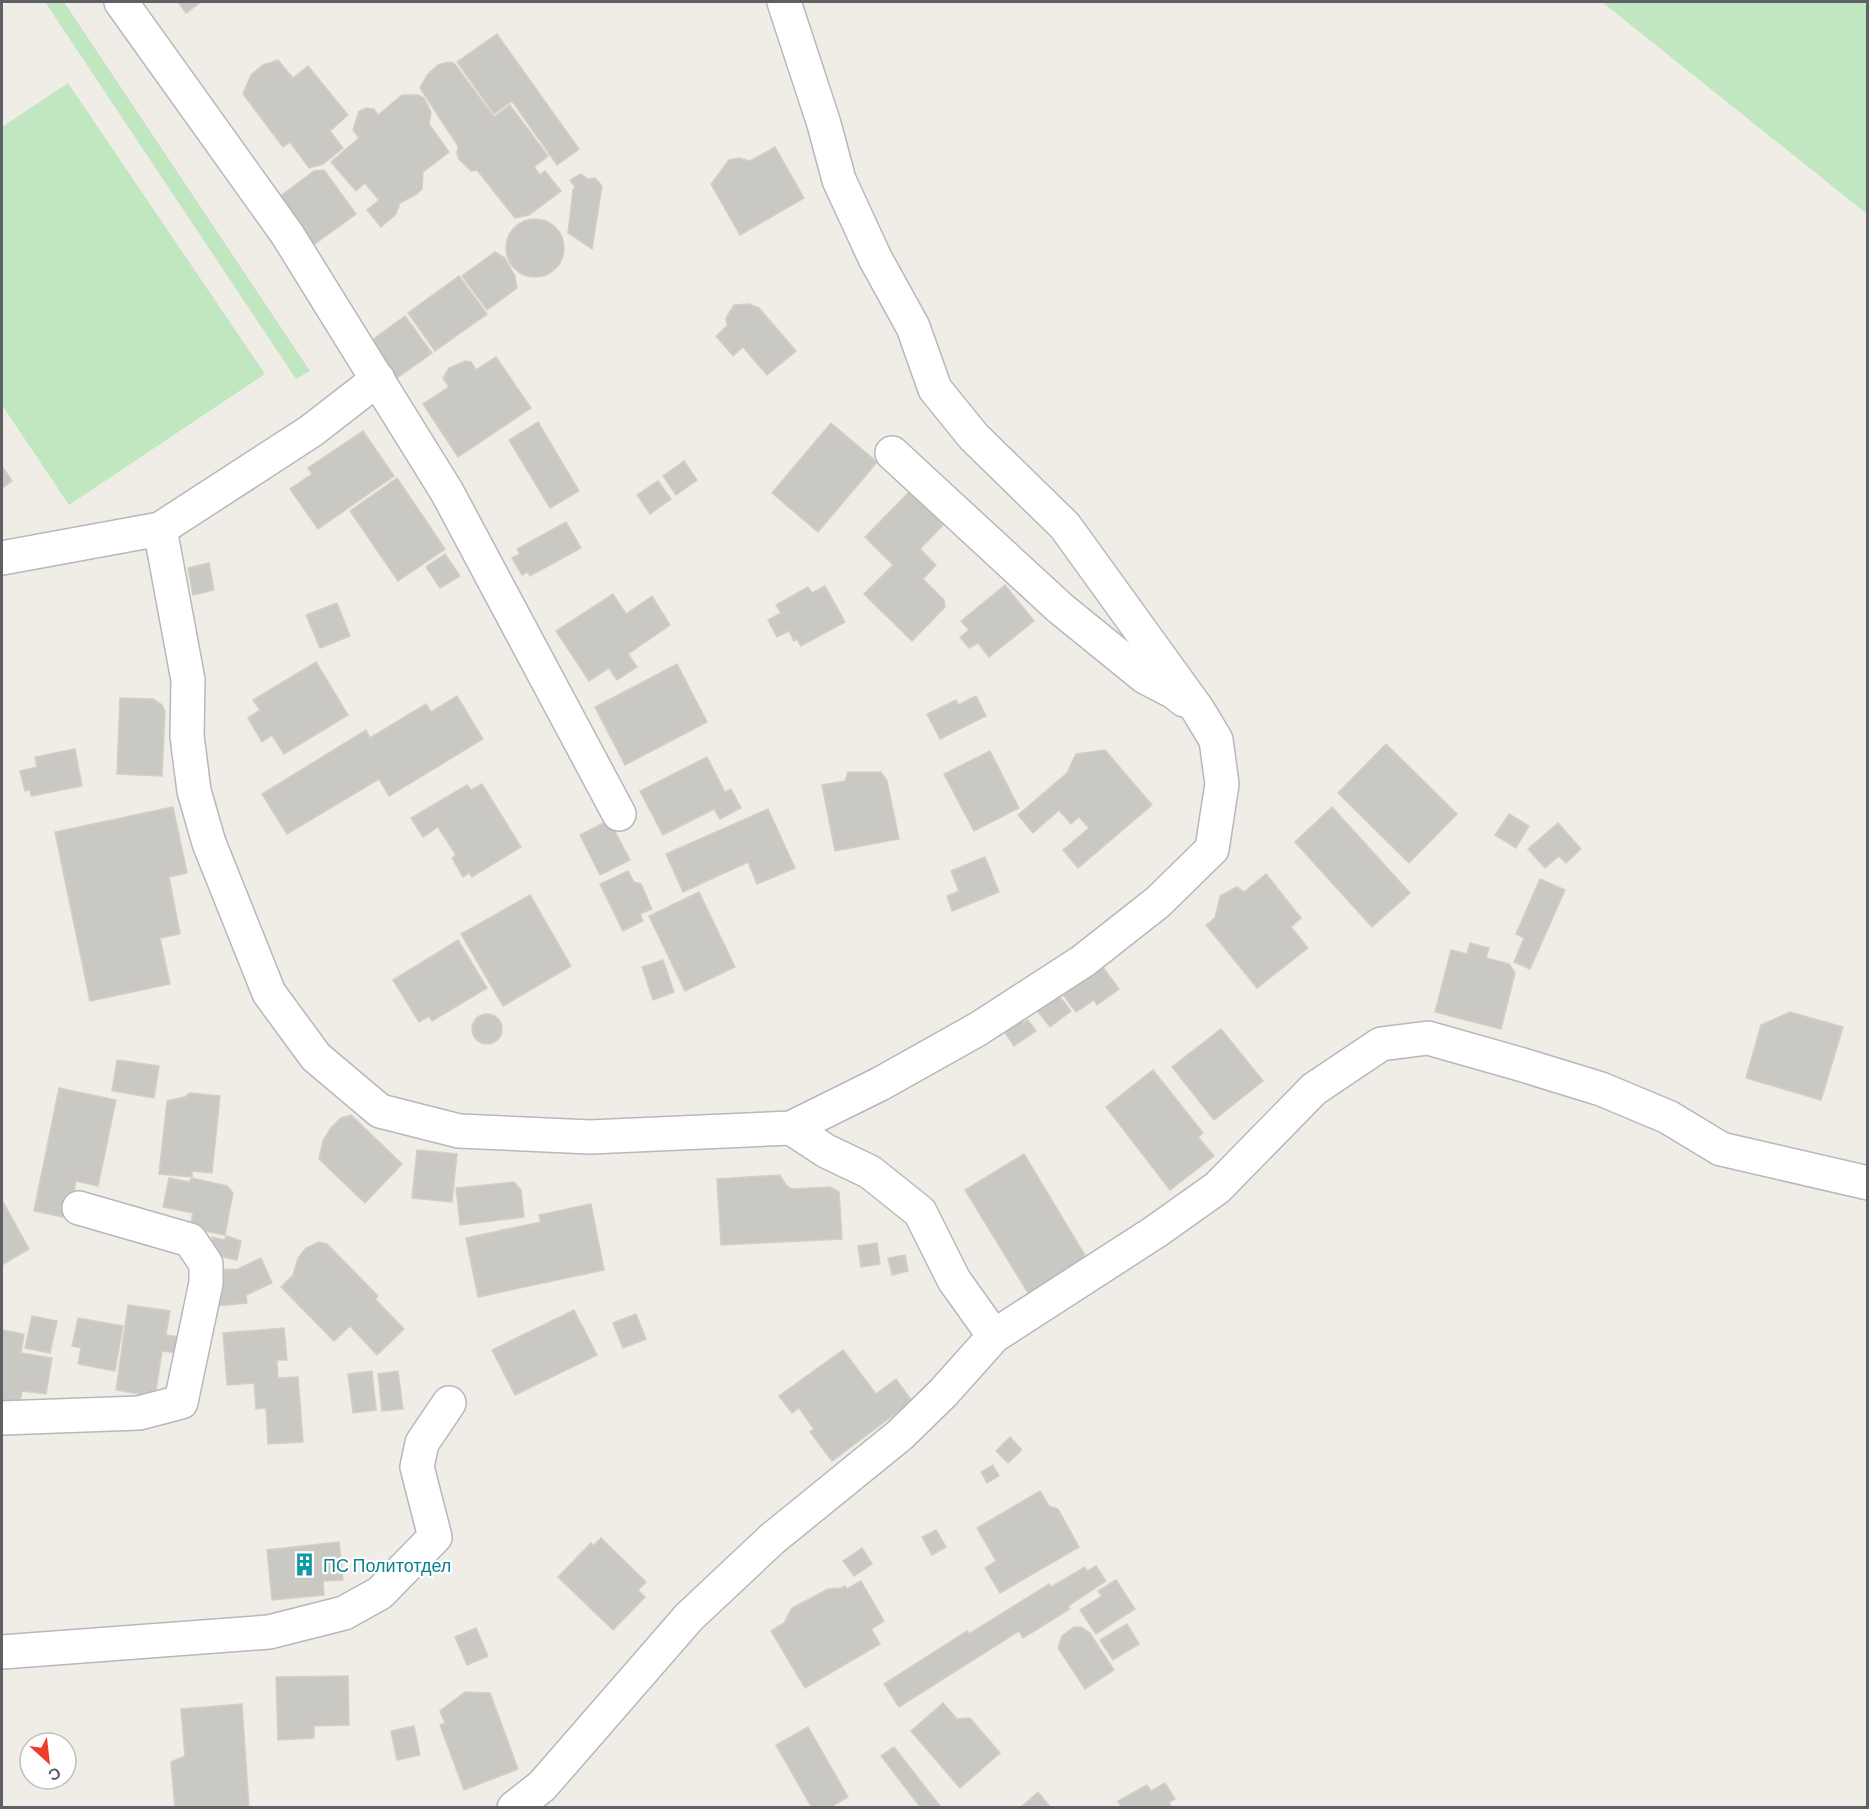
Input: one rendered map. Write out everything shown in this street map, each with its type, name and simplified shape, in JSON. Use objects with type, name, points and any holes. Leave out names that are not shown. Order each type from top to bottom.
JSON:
[{"type":"street","points":[[121,2],[287,234],[378,379],[447,492],[619,814]]},
{"type":"street","points":[[160,529],[188,680],[187,736],[194,791],[209,843],[269,993],[316,1057],[380,1111],[459,1131],[590,1137],[790,1128],[880,1084],[978,1029],[1083,961],[1158,902],[1212,849],[1222,784],[1216,740],[1198,710],[1065,526],[974,437],[935,389],[913,327],[875,258],[839,180],[824,124],[784,2]]},
{"type":"street","points":[[2,558],[160,529],[311,430],[378,379]]},
{"type":"street","points":[[892,453],[1060,608],[1145,677],[1174,692],[1198,710]]},
{"type":"street","points":[[514,1808],[542,1786],[689,1617],[772,1539],[900,1435],[943,1393],[994,1336],[1155,1232],[1217,1188],[1314,1089],[1381,1044],[1428,1038],[1601,1089],[1668,1117],[1721,1149],[1868,1183]]},
{"type":"street","points":[[790,1128],[826,1151],[870,1172],[920,1212],[954,1280],[994,1336]]},
{"type":"street","points":[[2,1418],[139,1413],[181,1402],[206,1283],[206,1264],[190,1240],[79,1208]]},
{"type":"street","points":[[2,1652],[269,1632],[344,1613],[380,1593],[435,1536],[417,1467],[422,1443],[449,1403]]},
{"type":"green space","points":[[45,2],[64,2],[310,371],[296,379]]},
{"type":"green space","points":[[1602,2],[1867,2],[1867,214]]},
{"type":"green space","points":[[68,83],[265,374],[69,505],[2,405],[2,127]]},
{"type":"building","points":[[178,2],[201,2],[186,13]]},
{"type":"building","points":[[497,34],[579,149],[557,165],[512,101],[494,114],[457,62]]},
{"type":"building","points":[[278,60],[293,78],[308,66],[348,115],[330,131],[343,148],[323,164],[309,168],[290,142],[283,147],[243,94],[251,75],[263,65]]},
{"type":"building","points":[[454,63],[494,117],[510,105],[548,156],[534,167],[540,175],[545,171],[561,191],[529,215],[515,218],[477,170],[471,171],[459,159],[458,146],[420,88],[427,75],[438,65]]},
{"type":"building","points":[[402,95],[418,95],[424,98],[431,112],[429,124],[449,152],[423,172],[422,189],[400,203],[396,214],[381,227],[367,210],[379,200],[365,183],[356,191],[331,162],[359,138],[353,130],[359,111],[367,108],[374,109],[378,115]]},
{"type":"building","points":[[775,147],[804,198],[740,235],[711,184],[729,160],[739,158],[750,161]]},
{"type":"building","points":[[324,170],[356,214],[312,246],[278,198],[314,171]]},
{"type":"building","points":[[581,174],[588,179],[595,178],[602,186],[592,249],[568,233],[575,187],[570,180]]},
{"type":"building","points":[[535,219],[546,221],[559,232],[564,248],[562,259],[551,272],[535,277],[524,275],[511,264],[506,248],[508,237],[519,224]]},
{"type":"building","points":[[495,252],[505,258],[515,276],[517,288],[487,310],[462,276]]},
{"type":"building","points":[[459,276],[487,314],[435,351],[408,313]]},
{"type":"building","points":[[749,304],[759,308],[796,351],[767,375],[743,347],[733,356],[716,336],[727,326],[726,318],[734,305]]},
{"type":"building","points":[[405,316],[432,353],[397,378],[371,341]]},
{"type":"building","points":[[496,357],[531,408],[458,457],[423,404],[449,387],[443,378],[449,368],[465,361],[471,362],[476,370]]},
{"type":"building","points":[[538,422],[579,491],[550,508],[509,440]]},
{"type":"building","points":[[831,423],[877,462],[818,532],[772,493]]},
{"type":"building","points":[[363,431],[394,476],[318,529],[290,489],[312,474],[308,468]]},
{"type":"building","points":[[684,461],[697,480],[676,495],[663,476]]},
{"type":"building","points":[[2,466],[12,481],[2,488]]},
{"type":"building","points":[[397,478],[445,549],[398,581],[350,511]]},
{"type":"building","points":[[658,481],[671,499],[650,514],[637,495]]},
{"type":"building","points":[[910,491],[943,525],[920,549],[936,565],[923,579],[944,600],[945,607],[912,641],[864,594],[893,565],[865,537]]},
{"type":"building","points":[[566,522],[581,548],[530,576],[528,572],[522,575],[512,558],[520,554],[517,549]]},
{"type":"building","points":[[445,554],[460,576],[440,588],[426,567]]},
{"type":"building","points":[[209,563],[214,590],[193,595],[188,568]]},
{"type":"building","points":[[1005,585],[1034,621],[989,657],[978,643],[969,648],[960,637],[969,630],[961,621]]},
{"type":"building","points":[[825,586],[845,622],[801,646],[797,639],[794,641],[789,631],[777,637],[768,620],[781,613],[776,605],[808,587],[812,593]]},
{"type":"building","points":[[613,594],[626,614],[652,596],[670,625],[628,654],[637,667],[617,680],[609,668],[589,681],[556,631]]},
{"type":"building","points":[[337,603],[350,636],[320,648],[306,615]]},
{"type":"building","points":[[316,662],[348,715],[284,754],[272,735],[262,742],[248,718],[260,710],[253,700]]},
{"type":"building","points":[[677,664],[707,722],[625,765],[595,707]]},
{"type":"building","points":[[457,696],[483,739],[389,796],[379,779],[287,834],[262,794],[366,730],[370,738],[426,704],[431,712]]},
{"type":"building","points":[[976,696],[986,716],[940,739],[927,714],[956,700],[958,705]]},
{"type":"building","points":[[120,698],[153,699],[162,705],[165,711],[162,776],[117,774]]},
{"type":"building","points":[[1386,744],[1457,814],[1409,863],[1338,793]]},
{"type":"building","points":[[75,749],[82,786],[31,796],[30,790],[25,791],[20,771],[37,767],[35,757]]},
{"type":"building","points":[[1105,750],[1152,805],[1078,868],[1063,850],[1089,828],[1079,817],[1071,824],[1059,810],[1033,833],[1018,815],[1067,773],[1076,754]]},
{"type":"building","points":[[990,751],[1019,808],[974,831],[944,774]]},
{"type":"building","points":[[707,757],[725,792],[731,789],[741,808],[720,819],[714,809],[663,835],[640,791]]},
{"type":"building","points":[[848,772],[881,772],[887,781],[899,839],[835,851],[822,785],[845,781]]},
{"type":"building","points":[[482,784],[521,847],[472,877],[469,873],[463,877],[452,858],[456,855],[438,827],[423,837],[411,818],[467,785],[471,790]]},
{"type":"building","points":[[173,807],[187,873],[169,877],[180,934],[160,938],[170,984],[90,1001],[55,832]]},
{"type":"building","points":[[1332,807],[1410,893],[1372,927],[1295,842]]},
{"type":"building","points":[[768,809],[795,868],[757,884],[748,862],[683,892],[666,854]]},
{"type":"building","points":[[1509,814],[1529,826],[1516,848],[1495,835]]},
{"type":"building","points":[[609,820],[630,860],[600,875],[580,835]]},
{"type":"building","points":[[1558,823],[1581,849],[1566,863],[1559,856],[1545,868],[1528,849]]},
{"type":"building","points":[[985,857],[999,892],[952,911],[947,896],[959,891],[951,871]]},
{"type":"building","points":[[628,871],[634,882],[641,884],[652,909],[640,914],[643,921],[623,931],[600,884]]},
{"type":"building","points":[[1266,874],[1301,918],[1291,927],[1308,948],[1257,988],[1206,925],[1215,918],[1220,896],[1237,887],[1244,892]]},
{"type":"building","points":[[1540,879],[1565,890],[1530,969],[1514,962],[1524,938],[1516,934]]},
{"type":"building","points":[[699,892],[735,967],[685,991],[649,916]]},
{"type":"building","points":[[530,895],[571,966],[503,1006],[461,934]]},
{"type":"building","points":[[458,940],[487,988],[432,1021],[429,1016],[419,1022],[393,980]]},
{"type":"building","points":[[1470,943],[1489,948],[1486,958],[1509,964],[1515,973],[1501,1029],[1435,1012],[1451,950],[1467,954]]},
{"type":"building","points":[[663,960],[674,992],[653,1000],[642,967]]},
{"type":"building","points":[[1099,962],[1119,989],[1097,1005],[1094,1000],[1076,1012],[1060,991]]},
{"type":"building","points":[[1057,993],[1071,1011],[1050,1027],[1036,1009]]},
{"type":"building","points":[[1790,1012],[1843,1027],[1821,1100],[1746,1078],[1761,1025]]},
{"type":"building","points":[[487,1014],[493,1015],[501,1023],[501,1035],[493,1043],[487,1044],[481,1043],[473,1035],[472,1029],[473,1023],[481,1015]]},
{"type":"building","points":[[1020,1019],[1023,1023],[1028,1020],[1036,1031],[1014,1046],[1003,1030]]},
{"type":"building","points":[[1221,1029],[1263,1081],[1214,1120],[1172,1067]]},
{"type":"building","points":[[117,1060],[159,1066],[154,1098],[112,1091]]},
{"type":"building","points":[[1153,1070],[1203,1133],[1198,1137],[1214,1156],[1170,1190],[1106,1107]]},
{"type":"building","points":[[59,1088],[116,1100],[98,1186],[76,1181],[68,1218],[34,1211]]},
{"type":"building","points":[[189,1093],[220,1096],[212,1173],[192,1171],[192,1177],[159,1174],[167,1101],[185,1097]]},
{"type":"building","points":[[351,1115],[402,1164],[365,1203],[319,1159],[323,1141],[330,1129],[341,1118]]},
{"type":"building","points":[[417,1150],[457,1154],[452,1202],[412,1198]]},
{"type":"building","points":[[1024,1154],[1086,1257],[1028,1293],[965,1190]]},
{"type":"building","points":[[780,1175],[786,1185],[792,1189],[830,1187],[839,1192],[842,1239],[721,1245],[717,1179]]},
{"type":"building","points":[[169,1178],[189,1182],[192,1178],[227,1186],[233,1193],[225,1235],[190,1228],[193,1213],[163,1207]]},
{"type":"building","points":[[514,1182],[521,1190],[524,1217],[460,1225],[456,1188]]},
{"type":"building","points":[[2,1200],[29,1249],[2,1265]]},
{"type":"building","points":[[591,1204],[604,1270],[478,1297],[466,1238],[541,1222],[539,1215]]},
{"type":"building","points":[[227,1236],[241,1241],[237,1260],[209,1254],[212,1237],[224,1240]]},
{"type":"building","points":[[319,1242],[327,1244],[378,1296],[375,1299],[404,1329],[377,1355],[350,1326],[334,1341],[281,1287],[293,1275],[298,1258],[306,1248]]},
{"type":"building","points":[[877,1243],[880,1264],[861,1267],[858,1246]]},
{"type":"building","points":[[905,1255],[908,1271],[892,1275],[888,1258]]},
{"type":"building","points":[[261,1258],[272,1283],[246,1295],[247,1303],[217,1306],[214,1270],[238,1269]]},
{"type":"building","points":[[128,1305],[170,1311],[166,1335],[186,1338],[183,1354],[162,1351],[155,1397],[116,1390]]},
{"type":"building","points":[[574,1310],[597,1355],[515,1395],[492,1350]]},
{"type":"building","points":[[636,1314],[646,1339],[623,1348],[613,1323]]},
{"type":"building","points":[[32,1316],[57,1321],[50,1353],[25,1348]]},
{"type":"building","points":[[78,1318],[123,1326],[115,1371],[78,1364],[81,1348],[72,1346]]},
{"type":"building","points":[[284,1328],[287,1360],[277,1360],[278,1378],[298,1377],[303,1442],[268,1444],[266,1408],[256,1409],[254,1383],[227,1385],[223,1333]]},
{"type":"building","points":[[2,1330],[24,1334],[21,1353],[52,1358],[46,1394],[22,1391],[20,1405],[2,1401]]},
{"type":"building","points":[[843,1350],[876,1394],[896,1379],[912,1401],[832,1461],[810,1432],[814,1429],[799,1408],[792,1413],[779,1396]]},
{"type":"building","points":[[372,1371],[376,1410],[353,1413],[348,1374]]},
{"type":"building","points":[[398,1371],[403,1409],[382,1411],[378,1374]]},
{"type":"building","points":[[1010,1437],[1022,1450],[1008,1463],[996,1451]]},
{"type":"building","points":[[993,1465],[999,1476],[987,1483],[981,1472]]},
{"type":"building","points":[[1040,1491],[1049,1506],[1058,1509],[1079,1547],[1000,1593],[985,1568],[996,1561],[977,1528]]},
{"type":"building","points":[[936,1530],[946,1547],[932,1555],[922,1537]]},
{"type":"building","points":[[601,1538],[646,1582],[638,1590],[645,1597],[613,1630],[558,1577],[591,1543],[593,1546]]},
{"type":"building","name":"ПС Политотдел","points":[[339,1542],[343,1580],[323,1581],[324,1595],[272,1600],[267,1550]]},
{"type":"building","points":[[862,1548],[872,1564],[854,1576],[843,1561]]},
{"type":"building","points":[[1096,1566],[1106,1581],[1068,1606],[1070,1609],[1023,1638],[1019,1631],[899,1707],[884,1684],[967,1631],[969,1634],[1049,1584],[1051,1587],[1085,1567],[1087,1571]]},
{"type":"building","points":[[1116,1580],[1135,1609],[1096,1634],[1080,1610],[1102,1596],[1098,1591]]},
{"type":"building","points":[[861,1581],[884,1621],[871,1629],[880,1644],[805,1688],[771,1631],[784,1623],[792,1608],[828,1589],[845,1586],[847,1589]]},
{"type":"building","points":[[1127,1624],[1139,1644],[1113,1660],[1100,1640]]},
{"type":"building","points":[[1074,1627],[1081,1627],[1090,1633],[1114,1670],[1085,1689],[1058,1648],[1062,1636]]},
{"type":"building","points":[[476,1628],[488,1656],[467,1665],[455,1637]]},
{"type":"building","points":[[348,1676],[349,1725],[314,1726],[314,1738],[278,1740],[276,1677]]},
{"type":"building","points":[[465,1692],[490,1693],[518,1769],[464,1790],[440,1725],[445,1723],[440,1711]]},
{"type":"building","points":[[943,1703],[957,1719],[970,1718],[1000,1753],[960,1788],[911,1731]]},
{"type":"building","points":[[242,1704],[249,1808],[175,1808],[171,1762],[185,1756],[181,1709]]},
{"type":"building","points":[[414,1726],[420,1755],[397,1760],[391,1731]]},
{"type":"building","points":[[808,1727],[848,1797],[829,1808],[812,1808],[776,1745]]},
{"type":"building","points":[[894,1747],[940,1806],[938,1808],[921,1808],[881,1756]]},
{"type":"building","points":[[1165,1783],[1175,1799],[1169,1802],[1172,1808],[1122,1808],[1118,1801],[1147,1785],[1151,1791]]},
{"type":"building","points":[[1038,1792],[1051,1808],[1020,1808]]},
{"type":"place","name":"ПС Политотдел","points":[[305,1565]]}]
